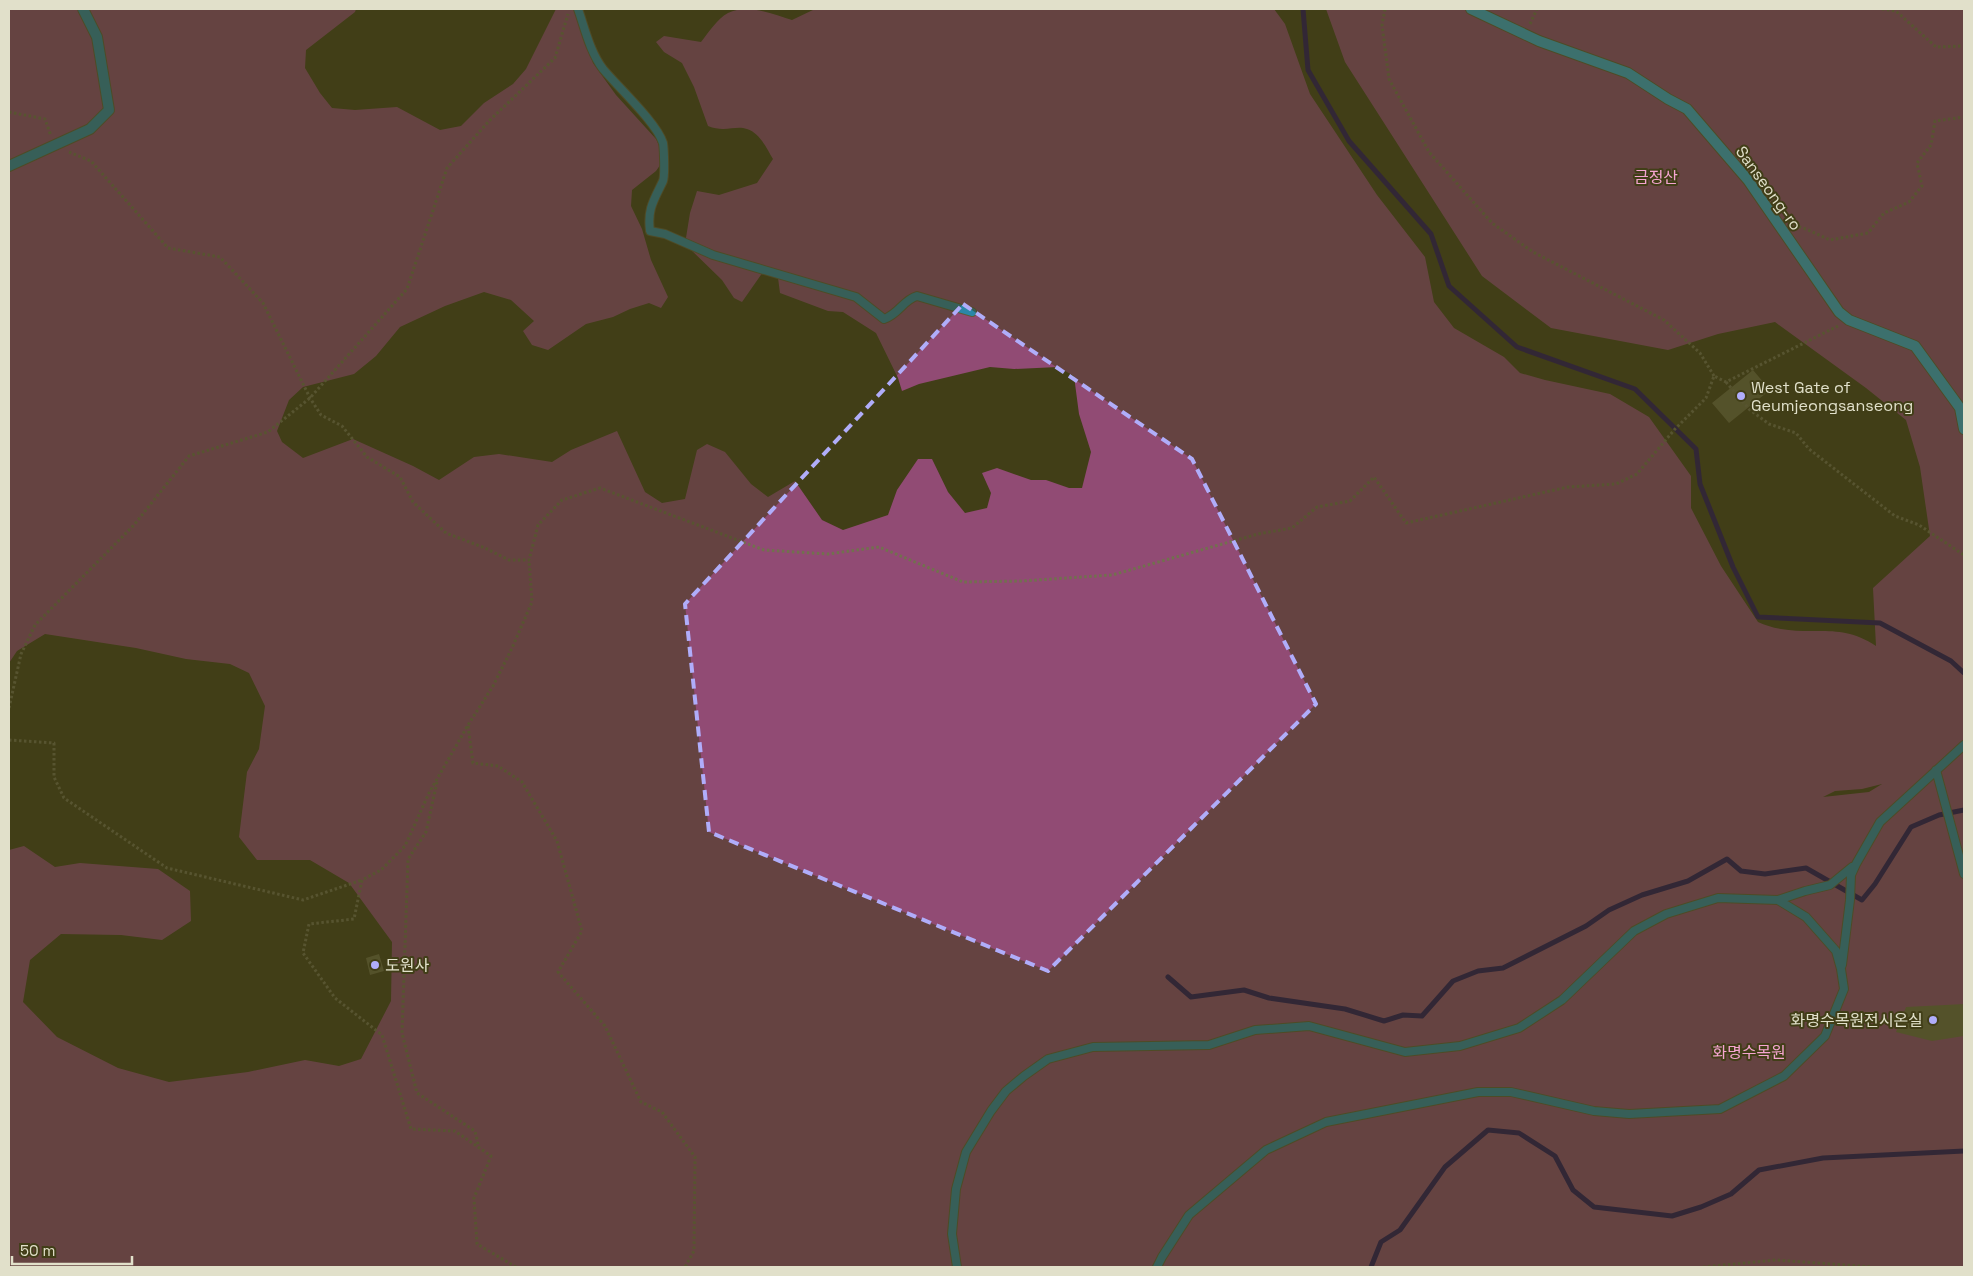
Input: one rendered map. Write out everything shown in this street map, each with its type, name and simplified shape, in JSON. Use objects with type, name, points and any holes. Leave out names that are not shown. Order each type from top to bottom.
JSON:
[{"type":"main road","name":"Sanseong-ro","points":[[1471,9],[1539,41],[1628,74],[1687,109],[1748,180],[1839,312],[1849,320],[1915,346],[1960,408],[1964,429]]},
{"type":"street","points":[[9,166],[90,129],[109,110],[97,37],[83,9]]},
{"type":"lane","points":[[578,9],[590,45],[602,67],[655,128],[663,144],[664,180],[657,189],[648,217],[650,231],[665,234],[713,255],[856,297],[884,319],[892,317],[910,298],[917,296],[972,312]]},
{"type":"lane","points":[[1841,969],[1850,900],[1850,881],[1856,864],[1880,822],[1964,745]]},
{"type":"lane","points":[[1936,770],[1964,874]]},
{"type":"lane","points":[[957,1267],[952,1234],[956,1189],[966,1152],[991,1111],[1006,1091],[1048,1059],[1093,1047],[1209,1045],[1255,1030],[1309,1026],[1405,1052],[1460,1046],[1519,1028],[1562,1000],[1634,931],[1666,914],[1718,898],[1778,900],[1830,885],[1856,864]]},
{"type":"lane","points":[[1157,1267],[1189,1215],[1266,1150],[1326,1122],[1478,1092],[1511,1092],[1550,1099],[1594,1111],[1629,1114],[1720,1109],[1784,1076],[1825,1036],[1844,990],[1836,951],[1806,917],[1778,900]]},
{"type":"path","points":[[9,708],[21,654],[35,625],[134,525],[189,456],[268,432],[310,398],[407,289],[447,168],[490,120],[555,58],[570,9]]},
{"type":"path","points":[[1385,9],[1382,25],[1389,80],[1429,152],[1492,222],[1533,252],[1664,320],[1700,353],[1714,376],[1726,382],[1749,409],[1769,424],[1796,432],[1809,448],[1895,516],[1919,525],[1964,555]]},
{"type":"path","points":[[1882,9],[1896,11],[1936,47],[1964,46]]},
{"type":"path","points":[[9,112],[45,119],[54,146],[91,161],[168,248],[220,257],[263,303],[310,398],[321,415],[342,426],[367,457],[400,477],[414,502],[446,533],[485,548],[509,560],[529,560]]},
{"type":"path","points":[[1774,220],[1806,228],[1830,240],[1868,233],[1884,213],[1909,202],[1922,186],[1917,163],[1931,145],[1934,121],[1964,117]]},
{"type":"path","points":[[1726,382],[1849,320]]},
{"type":"path","points":[[9,740],[54,743],[54,777],[64,798],[167,868],[303,900],[362,880],[381,870],[404,846],[437,779],[468,725],[494,686],[512,648],[532,602],[529,560],[538,525],[562,500],[600,488],[764,550],[828,554],[879,547],[963,582],[1022,581],[1112,575],[1258,534],[1292,528],[1317,507],[1350,501],[1374,477],[1406,523],[1568,487],[1616,484],[1637,474],[1675,429],[1706,398],[1714,376]]},
{"type":"path","points":[[468,725],[473,763],[498,766],[522,782],[558,841],[582,931],[558,972],[605,1026],[641,1102],[662,1112],[695,1157],[694,1250],[685,1267]]},
{"type":"path","points":[[437,779],[426,832],[408,859],[402,1033],[417,1093],[475,1131],[479,1148]]},
{"type":"path","points":[[362,880],[354,919],[309,924],[303,953],[335,998],[382,1035],[411,1129],[455,1132],[491,1156],[474,1198],[477,1244],[516,1267]]},
{"type":"path","points":[[1703,1267],[1776,1260],[1873,1267]]},
{"type":"highlighted area","points":[[963,304],[1192,459],[1316,704],[1048,971],[709,832],[685,604]]},
{"type":"green space","points":[[9,9],[356,9],[355,12],[306,50],[305,68],[320,93],[332,108],[355,110],[397,107],[440,130],[461,126],[484,103],[513,84],[526,69],[556,9],[576,9],[593,63],[616,95],[656,139],[665,158],[656,171],[632,190],[631,206],[642,229],[651,260],[668,297],[661,308],[649,303],[613,317],[586,324],[548,350],[532,345],[523,331],[534,321],[511,300],[484,292],[445,306],[400,327],[376,356],[354,374],[303,387],[289,400],[277,431],[282,442],[303,458],[353,439],[439,480],[474,457],[499,454],[552,462],[571,450],[617,431],[645,492],[662,503],[685,499],[697,450],[707,444],[725,452],[751,484],[768,497],[795,481],[822,520],[843,530],[888,515],[897,490],[918,459],[932,459],[948,492],[965,513],[987,508],[991,493],[982,473],[997,468],[1031,480],[1046,480],[1069,488],[1082,488],[1091,452],[1079,414],[1074,376],[1058,367],[1014,369],[990,367],[919,384],[902,391],[898,378],[876,333],[843,312],[828,311],[780,293],[777,270],[765,269],[742,302],[734,298],[722,280],[685,244],[690,213],[697,191],[719,195],[757,183],[773,159],[763,142],[752,131],[743,128],[720,129],[708,126],[694,87],[682,63],[664,52],[656,42],[664,36],[701,42],[720,19],[728,13],[744,9],[760,10],[792,20],[815,9],[1274,9],[1285,24],[1310,94],[1377,195],[1425,257],[1434,302],[1454,328],[1504,357],[1520,373],[1610,394],[1649,417],[1691,476],[1691,508],[1721,566],[1758,622],[1794,631],[1829,631],[1852,634],[1876,646],[1873,588],[1930,536],[1920,467],[1906,420],[1866,388],[1775,322],[1718,334],[1668,350],[1551,328],[1482,276],[1345,62],[1326,9],[1964,9],[1964,1267],[9,1267],[9,850],[24,846],[55,867],[80,863],[158,869],[190,891],[191,921],[162,940],[121,935],[61,934],[30,960],[23,1002],[57,1037],[118,1068],[169,1082],[248,1072],[305,1060],[339,1066],[361,1059],[391,1001],[392,942],[349,883],[310,860],[257,860],[239,837],[247,772],[259,749],[265,706],[249,673],[230,664],[186,659],[136,648],[45,634],[17,651],[9,663]],"holes":[[[1882,784],[1869,792],[1823,797],[1835,791],[1862,789]]]},
{"type":"building","name":"West Gate of Geumjeongsanseong","points":[[1753,370],[1770,390],[1729,423],[1712,403]]},
{"type":"building","name":"도원사","points":[[379,954],[384,971],[370,975],[366,958]]},
{"type":"building","name":"화명수목원전시온실","points":[[1964,1004],[1964,1036],[1932,1041],[1896,1032],[1906,1007]]},
{"type":"waterway","points":[[1303,9],[1308,70],[1349,141],[1431,234],[1449,286],[1517,347],[1635,389],[1696,449],[1700,484],[1733,567],[1758,617],[1880,623],[1951,661],[1964,673]]},
{"type":"waterway","points":[[1168,977],[1191,997],[1244,990],[1269,998],[1345,1009],[1384,1021],[1403,1015],[1422,1016],[1453,981],[1478,971],[1503,968],[1586,926],[1609,910],[1642,895],[1688,881],[1727,859],[1741,871],[1765,874],[1806,868],[1862,900],[1875,884],[1911,827],[1939,815],[1964,810]]},
{"type":"waterway","points":[[1371,1267],[1381,1242],[1400,1230],[1445,1167],[1488,1130],[1519,1133],[1555,1156],[1573,1190],[1594,1207],[1672,1216],[1701,1207],[1731,1194],[1759,1170],[1823,1158],[1964,1151]]},
{"type":"place","name":"West Gate of Geumjeongsanseong","points":[[1741,396]]},
{"type":"place","name":"도원사","points":[[375,965]]},
{"type":"place","name":"화명수목원전시온실","points":[[1933,1020]]},
{"type":"park label","name":"금정산","points":[[1656,177]]},
{"type":"park label","name":"화명수목원","points":[[1749,1052]]}]
